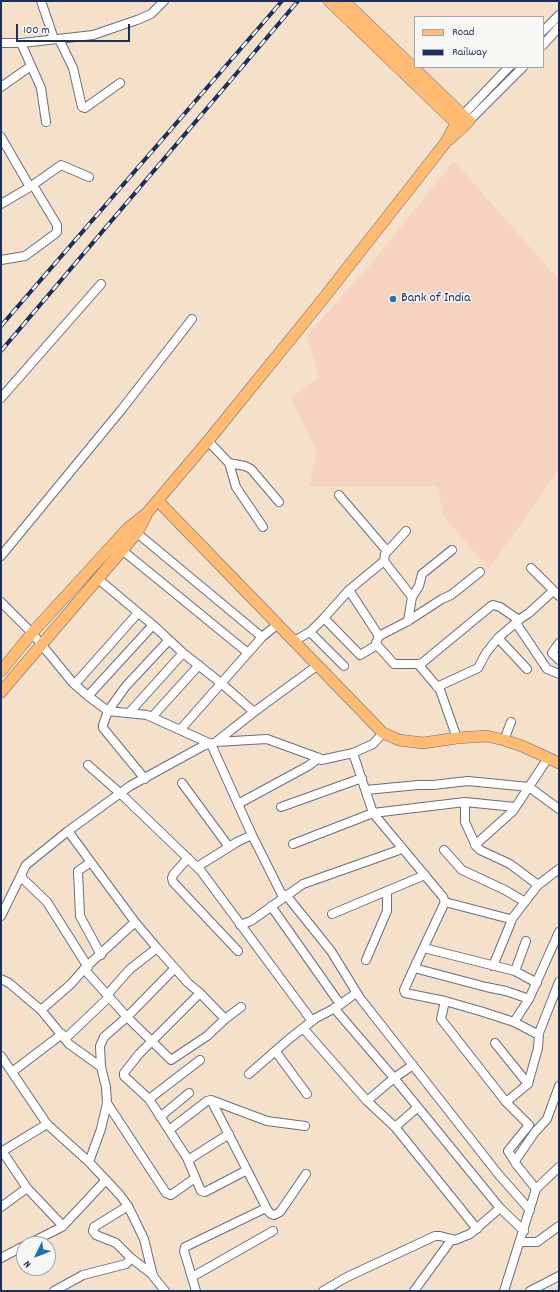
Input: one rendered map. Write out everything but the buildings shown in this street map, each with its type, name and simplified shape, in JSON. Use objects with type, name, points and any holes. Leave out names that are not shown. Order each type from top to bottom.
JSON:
[{"type":"main road","points":[[1,671],[32,633],[128,528],[147,513],[208,442],[463,122],[336,3]]},
{"type":"main road","points":[[158,501],[383,733],[399,740],[423,742],[486,736],[522,746],[559,763]]},
{"type":"main road","points":[[1,692],[137,533],[147,513]]},
{"type":"street","points":[[41,1],[56,39],[73,68],[82,107],[85,108],[120,83]]},
{"type":"street","points":[[1,43],[21,43],[94,34],[151,14],[164,1]]},
{"type":"street","points":[[544,30],[559,15]]},
{"type":"street","points":[[544,44],[559,27]]},
{"type":"street","points":[[21,43],[42,91],[46,122]]},
{"type":"street","points":[[1,87],[31,66]]},
{"type":"street","points":[[463,122],[508,68]]},
{"type":"street","points":[[463,122],[522,68]]},
{"type":"street","points":[[1,137],[57,225],[57,232],[55,234],[25,256],[1,260]]},
{"type":"street","points":[[1,204],[32,186],[61,165],[89,177]]},
{"type":"street","points":[[1,398],[101,284]]},
{"type":"street","points":[[1,556],[122,409],[192,319]]},
{"type":"street","points":[[208,442],[229,463],[236,487],[263,526]]},
{"type":"street","points":[[229,463],[248,467],[279,502]]},
{"type":"street","points":[[339,495],[387,551]]},
{"type":"street","points":[[294,641],[310,632],[349,590],[384,561],[387,551],[406,531]]},
{"type":"street","points":[[137,533],[262,637]]},
{"type":"street","points":[[122,550],[248,653]]},
{"type":"street","points":[[408,621],[412,597],[419,586],[422,574],[452,550]]},
{"type":"street","points":[[384,561],[412,597]]},
{"type":"street","points":[[437,687],[478,668],[486,653],[498,638],[518,621],[556,594],[531,568]]},
{"type":"street","points":[[480,572],[450,595],[408,621],[379,636],[376,643],[377,645],[394,664],[422,663],[494,605],[500,607],[518,621],[547,669],[553,670],[559,674]]},
{"type":"street","points":[[97,578],[153,625],[183,653],[221,682],[254,712]]},
{"type":"street","points":[[349,590],[379,636]]},
{"type":"street","points":[[1,602],[42,644],[75,684],[108,711],[147,715],[213,743],[252,835],[284,896],[331,951],[356,993],[499,1175],[530,1210]]},
{"type":"street","points":[[75,684],[138,613]]},
{"type":"street","points":[[324,618],[360,655],[377,645]]},
{"type":"street","points":[[180,730],[262,637],[278,624]]},
{"type":"street","points":[[88,696],[153,625]]},
{"type":"street","points":[[310,632],[344,666]]},
{"type":"street","points":[[498,638],[527,669]]},
{"type":"street","points":[[145,779],[103,728],[103,725],[108,711],[126,686],[169,640]]},
{"type":"street","points":[[559,643],[552,653],[559,660]]},
{"type":"street","points":[[129,713],[183,653]]},
{"type":"street","points":[[418,664],[441,692],[457,738]]},
{"type":"street","points":[[152,717],[199,665]]},
{"type":"street","points":[[213,743],[318,665]]},
{"type":"street","points":[[504,740],[511,722]]},
{"type":"street","points":[[1,916],[26,865],[68,831],[130,786],[203,746],[213,743],[267,739],[321,760],[353,753],[373,744],[383,733]]},
{"type":"street","points":[[353,753],[373,813],[425,875],[445,902],[509,918],[511,920]]},
{"type":"street","points":[[238,804],[308,766],[319,758]]},
{"type":"street","points":[[475,845],[509,815],[548,758]]},
{"type":"street","points":[[88,765],[121,794],[201,871],[312,1021]]},
{"type":"street","points":[[281,807],[362,778]]},
{"type":"street","points":[[366,790],[468,781],[529,787],[559,809]]},
{"type":"street","points":[[182,783],[229,848]]},
{"type":"street","points":[[293,844],[373,813],[465,802],[515,807]]},
{"type":"street","points":[[465,802],[465,822],[475,845],[480,850],[510,864],[538,885]]},
{"type":"street","points":[[68,831],[156,948],[174,969],[188,983],[200,992],[225,1019]]},
{"type":"street","points":[[197,867],[252,835]]},
{"type":"street","points":[[240,925],[251,921],[284,896],[303,884],[402,849]]},
{"type":"street","points":[[444,850],[462,870],[506,890],[525,902]]},
{"type":"street","points":[[188,858],[173,875],[172,878],[174,882],[238,951]]},
{"type":"street","points":[[91,862],[78,871],[80,916],[101,955]]},
{"type":"street","points":[[493,966],[511,920],[538,885],[559,869]]},
{"type":"street","points":[[332,914],[425,875]]},
{"type":"street","points":[[21,877],[47,902],[86,968],[108,996],[170,1060],[207,1036],[225,1019],[241,1007]]},
{"type":"street","points":[[366,960],[387,911],[387,891]]},
{"type":"street","points":[[445,902],[404,990],[405,992],[445,1001],[514,1022],[539,1035]]},
{"type":"street","points":[[271,906],[337,1006],[417,1108],[500,1208],[524,1231]]},
{"type":"street","points":[[42,1010],[135,922]]},
{"type":"street","points":[[514,1022],[529,999],[537,983],[559,932]]},
{"type":"street","points":[[515,971],[526,941]]},
{"type":"street","points":[[12,1072],[64,1036],[108,996],[130,969],[156,948]]},
{"type":"street","points":[[424,948],[515,971],[537,983]]},
{"type":"street","points":[[414,968],[506,991],[529,999]]},
{"type":"street","points":[[89,1162],[101,1129],[107,1104],[106,1087],[101,1067],[100,1046],[104,1037],[127,1017],[174,969]]},
{"type":"street","points":[[1,979],[9,983],[42,1010],[71,1045],[101,1067]]},
{"type":"street","points":[[506,1102],[528,1084],[538,1048],[539,1035],[559,982]]},
{"type":"street","points":[[200,992],[138,1055],[124,1074],[125,1077],[149,1099],[188,1160],[202,1192],[205,1192],[247,1170]]},
{"type":"street","points":[[249,1074],[312,1021],[356,993]]},
{"type":"street","points":[[445,1001],[441,1019],[506,1102],[529,1125],[508,1151],[536,1189]]},
{"type":"street","points":[[303,1028],[367,1100],[395,1126],[477,1229]]},
{"type":"street","points":[[495,1043],[528,1084]]},
{"type":"street","points":[[276,1052],[307,1094]]},
{"type":"street","points":[[1,1056],[47,1124],[89,1162],[105,1181],[120,1195],[128,1206],[144,1239],[153,1276]]},
{"type":"street","points":[[149,1099],[200,1060]]},
{"type":"street","points":[[367,1100],[413,1065]]},
{"type":"street","points":[[515,1162],[535,1132],[547,1119],[559,1086]]},
{"type":"street","points":[[160,1117],[189,1093]]},
{"type":"street","points":[[169,1130],[207,1101],[211,1100],[267,1122],[305,1126]]},
{"type":"street","points":[[211,1100],[266,1208],[271,1214],[274,1215],[280,1212],[306,1174]]},
{"type":"street","points":[[107,1104],[166,1194],[171,1194],[195,1178]]},
{"type":"street","points":[[395,1126],[417,1108]]},
{"type":"street","points":[[47,1124],[1,1152],[27,1188],[63,1226]]},
{"type":"street","points":[[188,1160],[229,1134]]},
{"type":"street","points":[[504,1291],[521,1242],[536,1189],[559,1168]]},
{"type":"street","points":[[44,1236],[63,1226],[105,1181]]},
{"type":"street","points":[[1,1207],[27,1188]]},
{"type":"street","points":[[128,1206],[94,1227],[94,1233],[117,1244],[130,1258],[153,1276],[165,1291]]},
{"type":"street","points":[[196,1291],[184,1251],[187,1246],[266,1208]]},
{"type":"street","points":[[323,1291],[347,1277],[435,1236],[455,1240],[470,1234],[500,1208]]},
{"type":"street","points":[[521,1242],[537,1242],[559,1227]]},
{"type":"street","points":[[192,1277],[273,1231]]},
{"type":"street","points":[[414,1291],[452,1240]]},
{"type":"street","points":[[1,1258],[16,1250]]},
{"type":"street","points":[[54,1291],[83,1275],[126,1264],[130,1258]]},
{"type":"street","points":[[530,1291],[558,1279]]},
{"type":"shaded area","points":[[454,161],[559,280],[559,469],[489,569],[444,517],[437,486],[309,486],[317,452],[291,398],[319,377],[307,335],[370,265]]},
{"type":"railway","points":[[1,326],[282,1]]},
{"type":"railway","points":[[1,351],[298,1]]},
{"type":"place","name":"Bank of India","points":[[393,299]]}]
